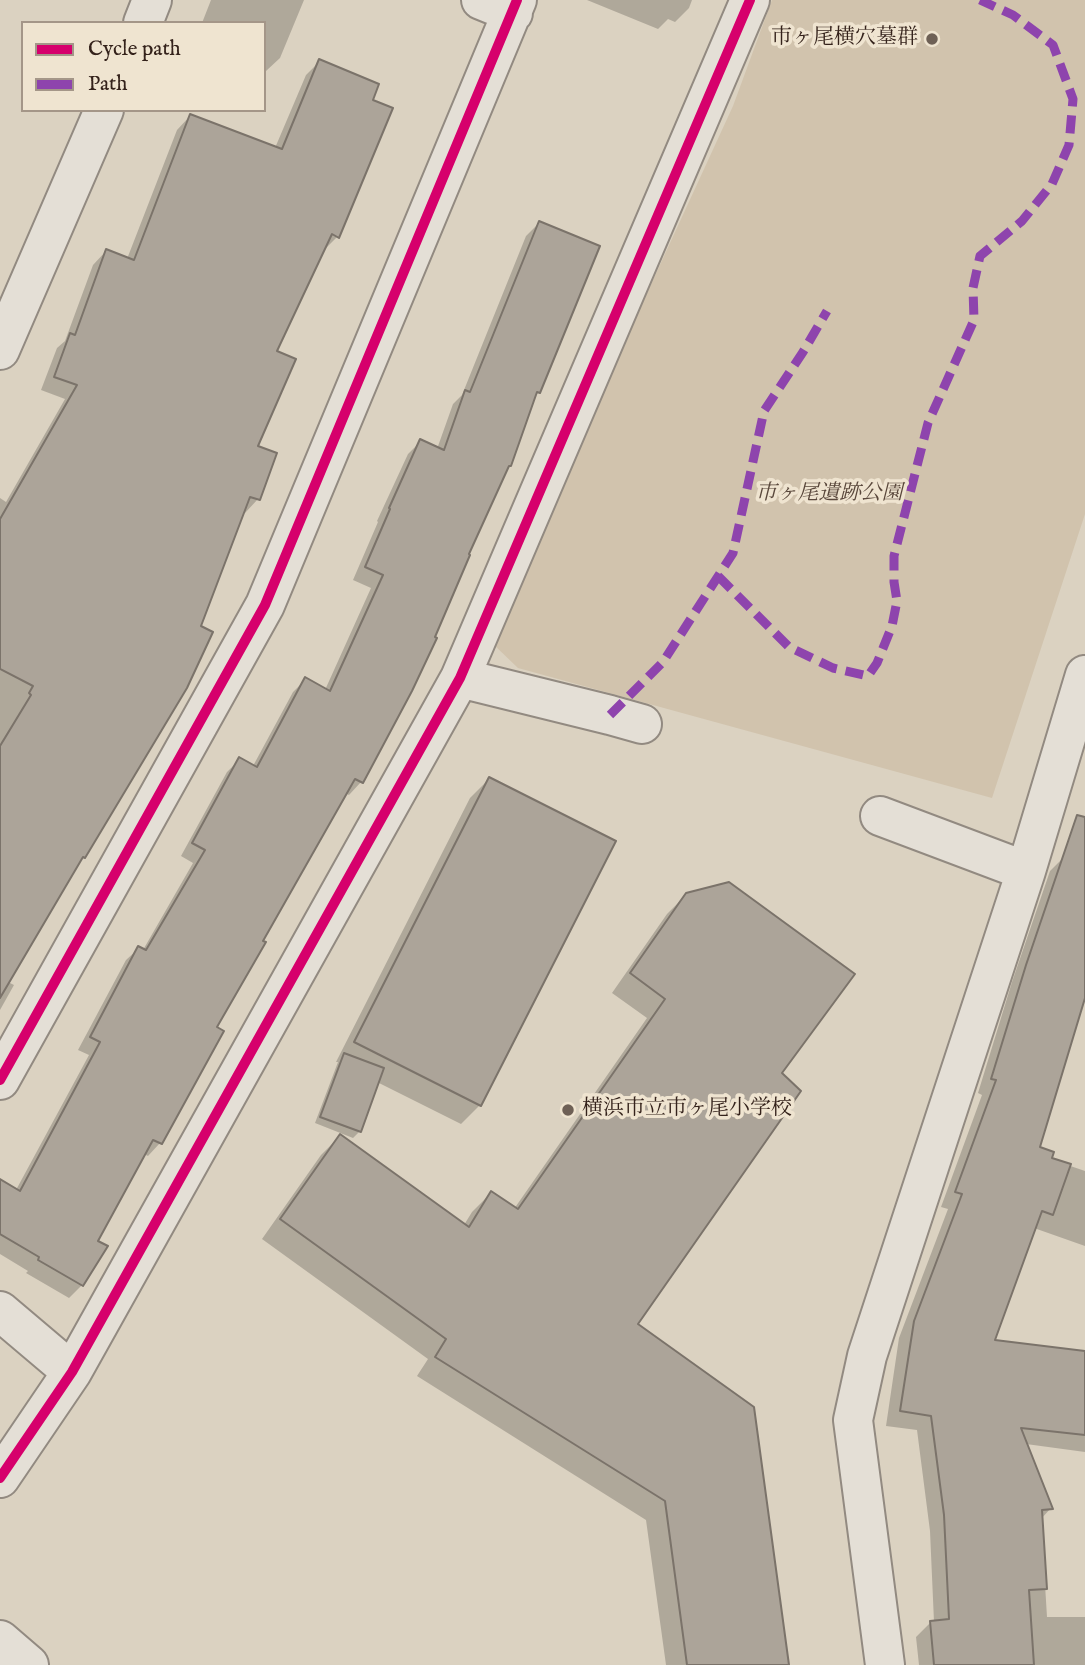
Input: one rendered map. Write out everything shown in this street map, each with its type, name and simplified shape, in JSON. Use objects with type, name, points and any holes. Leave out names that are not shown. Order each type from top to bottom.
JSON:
[{"type":"street","points":[[143,21],[152,0]]},
{"type":"street","points":[[0,1478],[72,1372],[460,678],[750,0]]},
{"type":"street","points":[[0,1080],[265,605],[504,4]]},
{"type":"street","points":[[0,351],[103,112]]},
{"type":"street","points":[[886,1665],[853,1420],[867,1356],[1026,871],[1085,675]]},
{"type":"street","points":[[460,678],[642,724]]},
{"type":"street","points":[[880,816],[1026,871]]},
{"type":"street","points":[[0,1311],[72,1372]]},
{"type":"street","points":[[0,1640],[29,1665]]},
{"type":"green space","name":"市ヶ尾遺跡公園","points":[[772,0],[1085,0],[1085,514],[992,798],[518,668],[493,644],[596,404],[733,106]]},
{"type":"building","points":[[319,59],[379,84],[373,100],[393,108],[339,238],[332,234],[277,351],[296,359],[258,446],[277,453],[260,500],[250,497],[201,626],[213,632],[187,688],[0,998],[0,746],[31,695],[29,693],[33,686],[0,669],[0,519],[77,385],[54,377],[70,333],[75,335],[106,249],[134,260],[190,114],[282,149]]},
{"type":"building","points":[[539,221],[600,246],[540,393],[537,392],[511,466],[469,554],[435,637],[437,638],[412,691],[363,783],[355,779],[263,941],[266,942],[217,1027],[224,1031],[162,1144],[153,1140],[98,1241],[108,1246],[83,1286],[0,1234],[0,1179],[20,1191],[100,1042],[90,1037],[138,946],[146,950],[205,850],[192,843],[239,757],[257,767],[305,677],[330,691],[383,575],[365,567],[389,508],[420,439],[444,450],[465,390],[470,392]]},
{"type":"building","points":[[489,777],[616,841],[481,1106],[354,1042]]},
{"type":"building","points":[[1077,815],[1085,817],[1085,998],[1040,1147],[1054,1152],[1052,1158],[1071,1164],[1053,1215],[1042,1211],[995,1340],[1085,1351],[1085,1435],[1021,1428],[1053,1509],[1042,1510],[1047,1589],[1029,1590],[1034,1665],[934,1665],[930,1621],[949,1619],[944,1515],[931,1416],[900,1411],[914,1321],[962,1194],[955,1192],[996,1080],[991,1079]]},
{"type":"building","points":[[729,882],[855,974],[782,1073],[801,1091],[638,1324],[754,1407],[789,1665],[687,1665],[665,1501],[435,1357],[446,1339],[280,1219],[340,1134],[469,1227],[491,1191],[518,1209],[665,999],[630,973],[686,893]]},
{"type":"building","points":[[344,1053],[384,1068],[361,1132],[320,1117]]},
{"type":"marked path","points":[[718,576],[789,647],[833,668],[868,676],[877,663],[892,626],[897,601],[894,556],[928,423],[974,320],[973,288],[980,256],[1022,221],[1052,184],[1069,145],[1073,99],[1053,45],[1013,15],[980,0]]},
{"type":"marked path","points":[[610,715],[663,662],[733,553],[764,411],[827,311]]},
{"type":"cycle path","points":[[0,1080],[265,605],[517,0]]},
{"type":"cycle path","points":[[0,1478],[72,1372],[460,678],[750,0]]},
{"type":"place","name":"市ヶ尾横穴墓群","points":[[932,39]]},
{"type":"place","name":"横浜市立市ヶ尾小学校","points":[[568,1110]]}]
